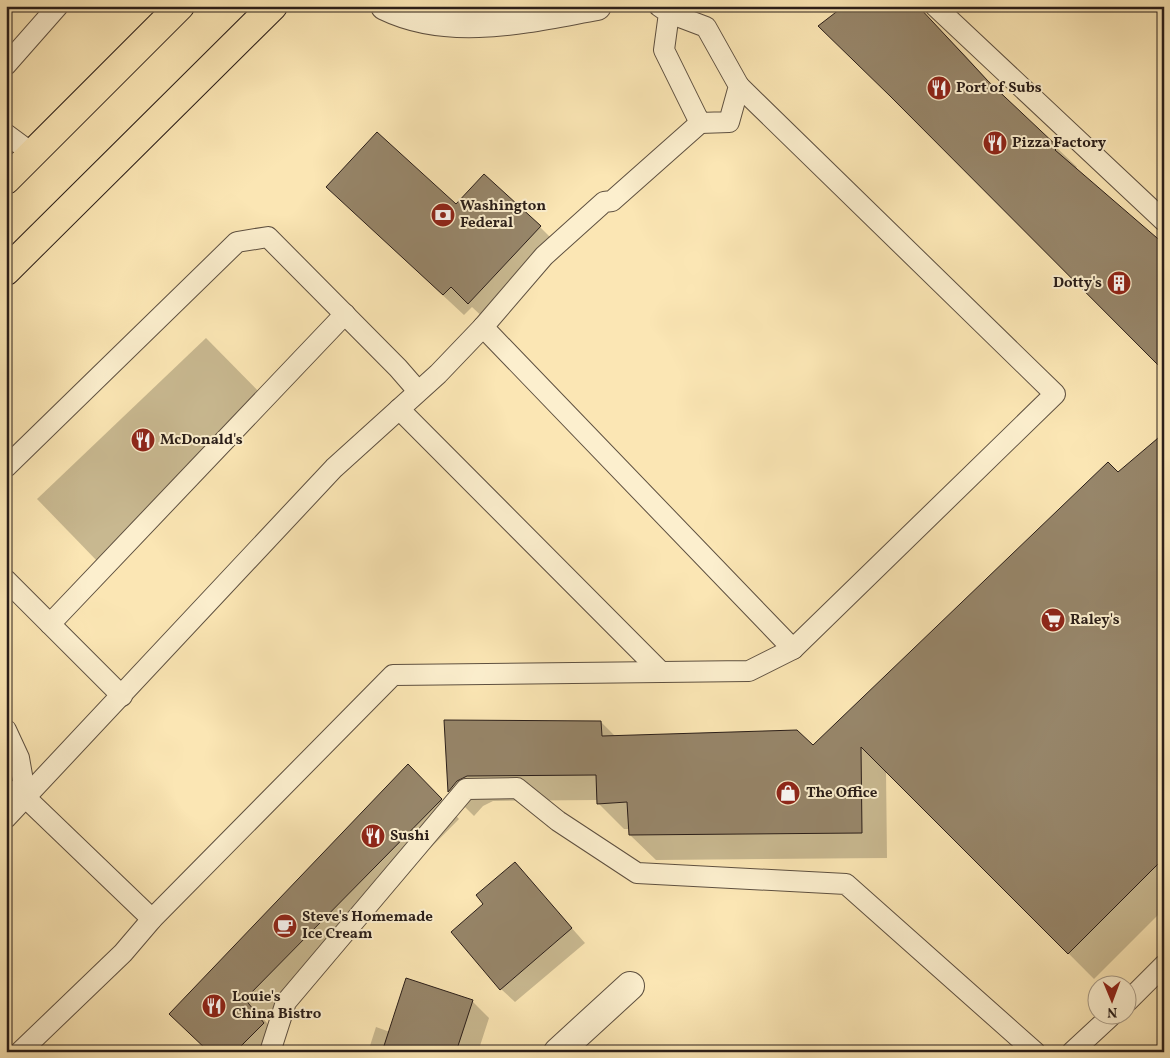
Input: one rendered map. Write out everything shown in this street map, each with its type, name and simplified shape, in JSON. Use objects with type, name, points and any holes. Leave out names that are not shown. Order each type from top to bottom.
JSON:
[{"type":"highway","points":[[6,180],[180,6]]},
{"type":"highway","points":[[6,271],[273,6]]},
{"type":"street","points":[[385,6],[430,21],[470,24],[536,17],[597,6]]},
{"type":"street","points":[[558,1052],[630,986]]},
{"type":"lane","points":[[6,65],[58,6]]},
{"type":"lane","points":[[935,6],[1164,221]]},
{"type":"lane","points":[[20,1052],[123,953],[152,919],[393,675],[749,671],[793,650],[1055,394],[739,86],[706,27],[664,10],[664,50],[700,123]]},
{"type":"lane","points":[[6,818],[334,468],[438,374],[482,328],[544,256],[604,202],[612,201],[700,123],[729,122],[739,86]]},
{"type":"lane","points":[[6,134],[33,154]]},
{"type":"lane","points":[[6,467],[237,242],[268,237],[418,391]]},
{"type":"lane","points":[[50,624],[344,314]]},
{"type":"lane","points":[[482,328],[793,650]]},
{"type":"lane","points":[[399,410],[661,672]]},
{"type":"lane","points":[[6,580],[122,696]]},
{"type":"lane","points":[[6,730],[20,758],[26,798]]},
{"type":"lane","points":[[270,1052],[286,1002],[466,789],[517,788],[558,821],[637,873],[846,884],[1035,1052]]},
{"type":"lane","points":[[6,789],[26,798],[152,919]]},
{"type":"lane","points":[[1138,991],[1164,964]]},
{"type":"lane","points":[[1072,1052],[1100,1026]]},
{"type":"building","points":[[844,6],[918,6],[988,81],[1058,147],[1055,150],[1164,244],[1164,371],[818,26]]},
{"type":"building","name":"Washington Federal","points":[[377,132],[456,204],[484,174],[541,226],[468,304],[451,287],[443,295],[326,187]]},
{"type":"building","name":"Raley's","points":[[1164,433],[1164,858],[1068,954],[861,747],[862,833],[629,835],[627,802],[597,804],[596,775],[467,776],[457,781],[448,792],[444,720],[601,721],[602,736],[797,730],[813,745],[1108,462],[1118,472]]},
{"type":"building","points":[[408,764],[442,799],[245,999],[264,1023],[235,1052],[209,1052],[169,1014]]},
{"type":"building","points":[[515,862],[572,928],[500,990],[451,932],[483,904],[476,895]]},
{"type":"building","points":[[406,978],[473,1000],[456,1052],[382,1052]]},
{"type":"place","name":"Port of Subs","points":[[939,88]]},
{"type":"place","name":"Pizza Factory","points":[[995,143]]},
{"type":"place","name":"Washington Federal","points":[[443,215]]},
{"type":"place","name":"Dotty's","points":[[1119,283]]},
{"type":"place","name":"McDonald's","points":[[143,440]]},
{"type":"place","name":"Raley's","points":[[1053,620]]},
{"type":"place","name":"The Office","points":[[788,793]]},
{"type":"place","name":"Sushi","points":[[373,836]]},
{"type":"place","name":"Steve's Homemade Ice Cream","points":[[285,926]]},
{"type":"place","name":"Louie's China Bistro","points":[[214,1006]]}]
